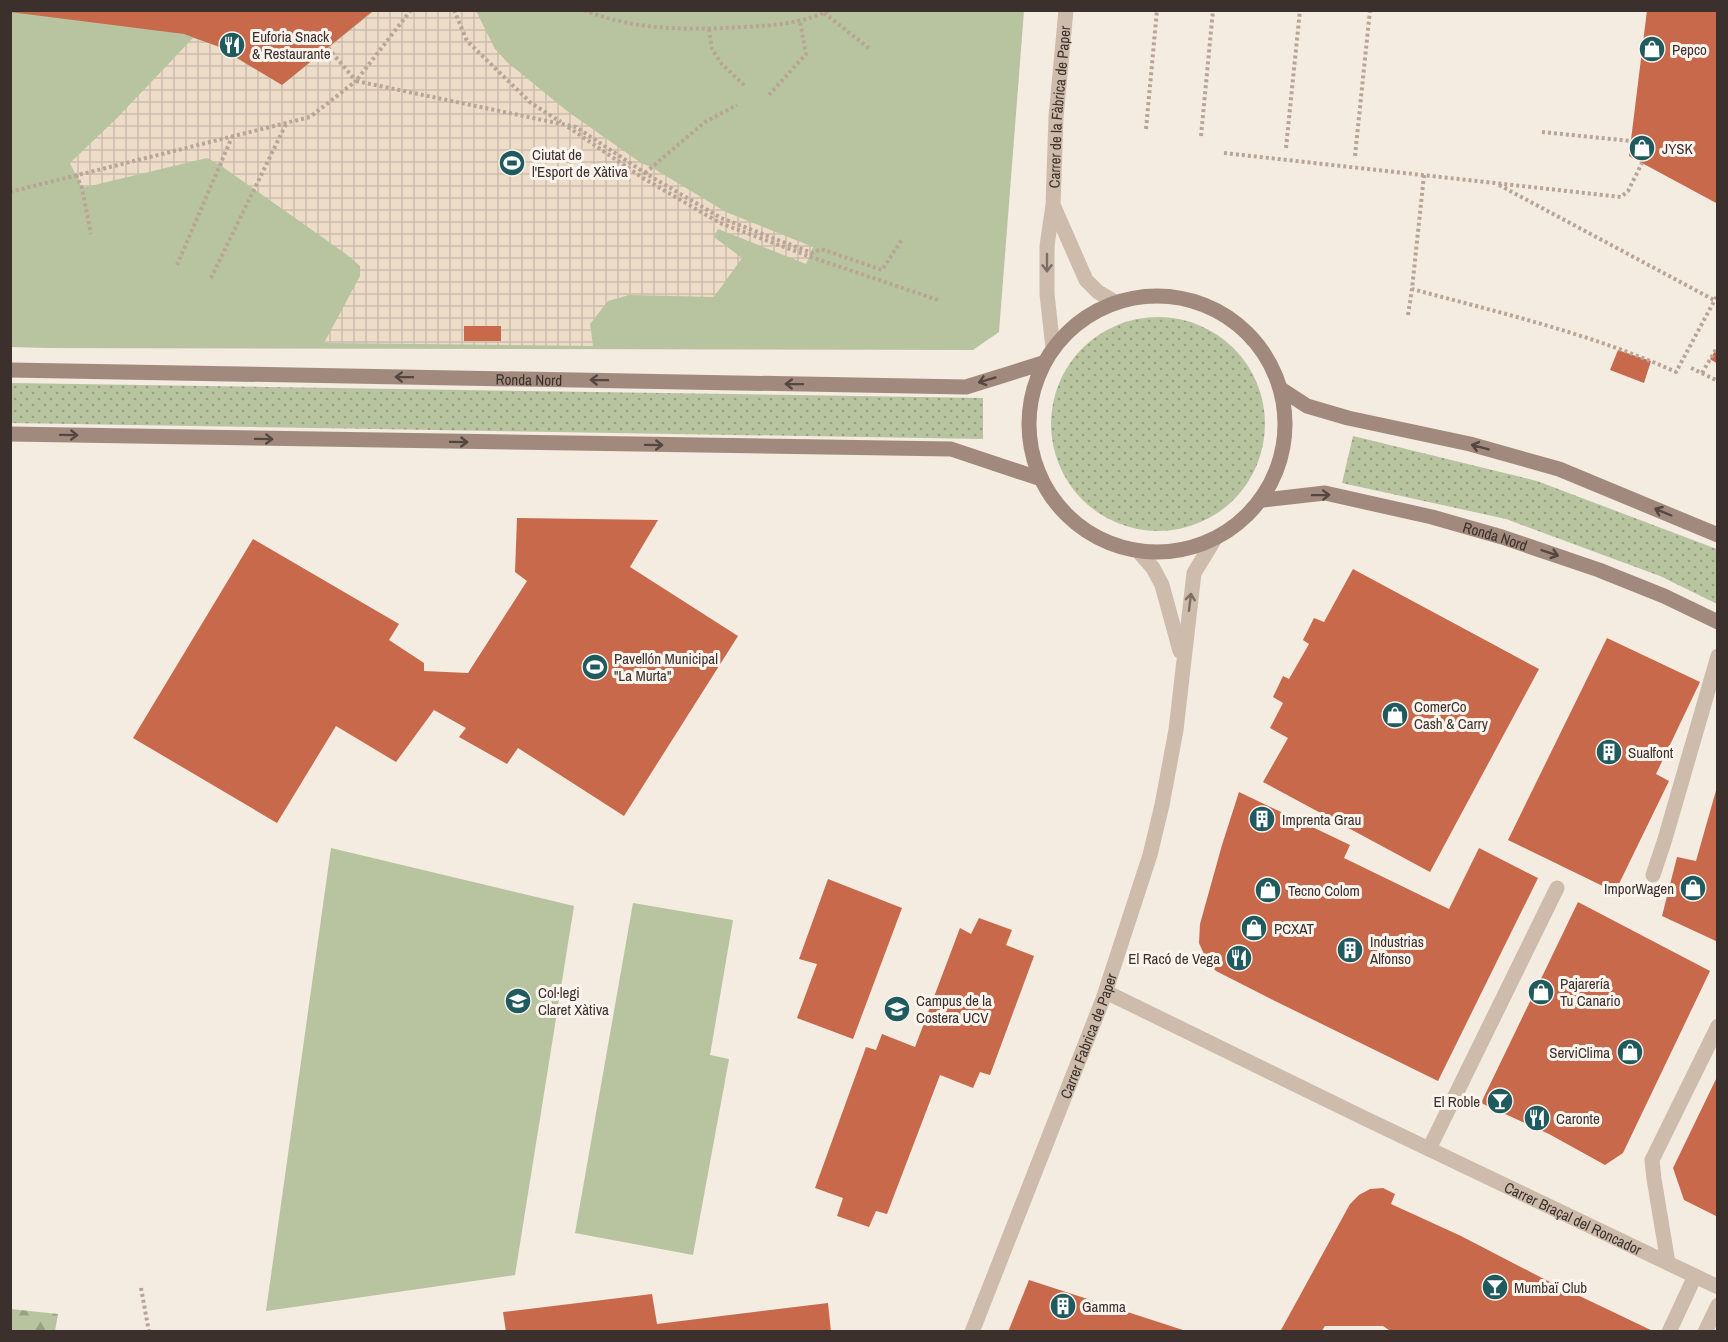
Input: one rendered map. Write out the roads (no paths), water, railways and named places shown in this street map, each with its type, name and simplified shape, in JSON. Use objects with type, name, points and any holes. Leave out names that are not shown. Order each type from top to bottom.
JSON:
[{"type":"main road","points":[[1149,295],[1184,298],[1217,310],[1245,330],[1268,357],[1281,389],[1287,427],[1280,466],[1263,500],[1241,524],[1213,542],[1178,552],[1140,552],[1099,540],[1065,514],[1041,479],[1029,441],[1030,401],[1043,363],[1053,348],[1081,320],[1115,302],[1149,295]]},
{"type":"main road","name":"Ronda Nord","points":[[10,370],[966,387],[1043,363]]},
{"type":"main road","points":[[1281,389],[1306,406],[1348,418],[1470,444],[1559,469],[1718,535]]},
{"type":"main road","points":[[10,435],[951,450],[1041,479]]},
{"type":"main road","name":"Ronda Nord","points":[[1263,500],[1325,493],[1432,517],[1502,537],[1599,570],[1664,596],[1718,622]]},
{"type":"street","name":"Carrer de la Fàbrica de Paper","points":[[1053,348],[1047,294],[1047,258],[1053,205],[1056,117],[1066,10]]},
{"type":"street","name":"Carrer de la Fàbrica de Paper","points":[[1053,205],[1086,280],[1098,292],[1115,302]]},
{"type":"street","name":"Carrer Fabrica de Paper","points":[[972,1332],[1106,992],[1134,908],[1152,845],[1176,730],[1182,660],[1194,573],[1213,542]]},
{"type":"street","name":"Carrer Fabrica de Paper","points":[[1140,552],[1153,568],[1162,585],[1182,660]]},
{"type":"street","points":[[1653,875],[1718,656]]},
{"type":"street","points":[[1429,1149],[1557,888]]},
{"type":"street","name":"Carrer Braçal del Roncador","points":[[1106,992],[1718,1287]]},
{"type":"street","points":[[1668,1263],[1652,1160],[1718,1026]]},
{"type":"street","points":[[1669,1332],[1695,1276]]},
{"type":"street","points":[[1705,1332],[1718,1305]]},
{"type":"place","name":"Euforia Snack & Restaurante","points":[[232,45]]},
{"type":"place","name":"Pepco","points":[[1652,49]]},
{"type":"place","name":"JYSK","points":[[1642,148]]},
{"type":"place","name":"Ciutat de l'Esport de Xàtiva","points":[[512,163]]},
{"type":"place","name":"Pavellón Municipal \"La Murta\"","points":[[595,667]]},
{"type":"place","name":"ComerCo Cash & Carry","points":[[1395,715]]},
{"type":"place","name":"Sualfont","points":[[1609,752]]},
{"type":"place","name":"Imprenta Grau","points":[[1262,819]]},
{"type":"place","name":"ImporWagen","points":[[1693,888]]},
{"type":"place","name":"Tecno Colom","points":[[1268,890]]},
{"type":"place","name":"PCXAT","points":[[1254,928]]},
{"type":"place","name":"Industrias Alfonso","points":[[1350,950]]},
{"type":"place","name":"El Racó de Vega","points":[[1239,958]]},
{"type":"place","name":"Pajarería Tu Canario","points":[[1541,992]]},
{"type":"place","name":"Col·legi Claret Xàtiva","points":[[518,1001]]},
{"type":"place","name":"Campus de la Costera UCV","points":[[897,1009]]},
{"type":"place","name":"ServiClima","points":[[1630,1052]]},
{"type":"place","name":"El Roble","points":[[1500,1101]]},
{"type":"place","name":"Caronte","points":[[1537,1118]]},
{"type":"place","name":"Mumbaï Club","points":[[1495,1287]]},
{"type":"place","name":"Gamma","points":[[1063,1306]]}]
